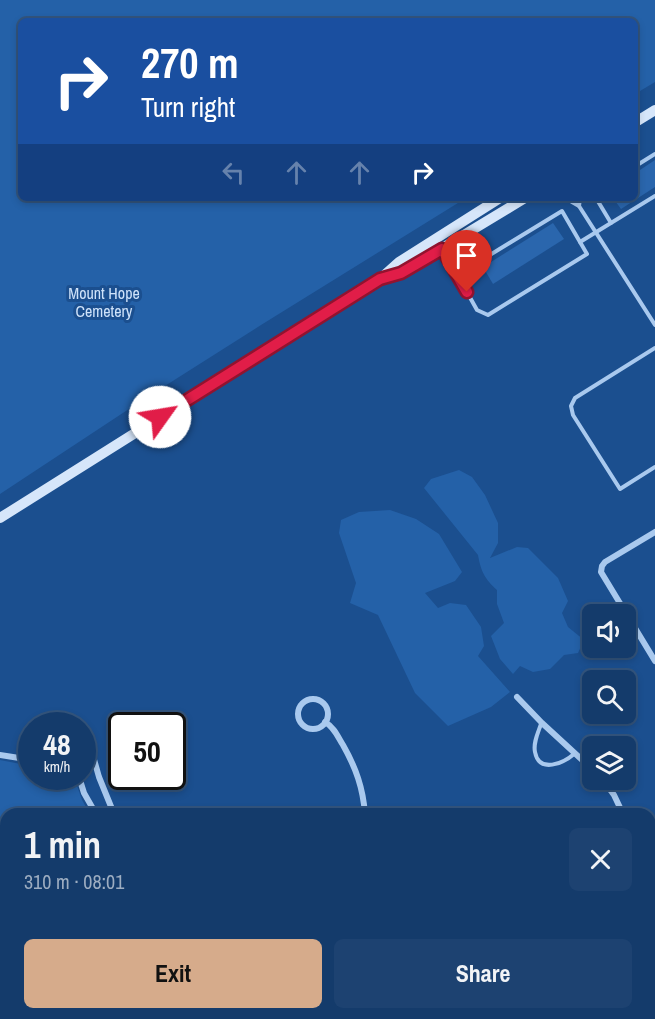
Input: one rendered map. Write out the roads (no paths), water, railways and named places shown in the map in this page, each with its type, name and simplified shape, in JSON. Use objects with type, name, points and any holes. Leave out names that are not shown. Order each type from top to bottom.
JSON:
[{"type":"main road","points":[[638,121],[655,110]]},
{"type":"main road","points":[[0,518],[380,279],[399,262],[495,201]]},
{"type":"main road","points":[[380,279],[401,273],[520,201]]},
{"type":"street","points":[[655,532],[605,562],[601,569],[655,661]]},
{"type":"street","points":[[517,697],[582,760]]},
{"type":"street","points":[[311,699],[322,702],[328,712],[325,722],[317,728],[305,727],[298,715],[301,705],[311,699]]},
{"type":"street","points":[[325,722],[336,733],[357,773],[365,808]]},
{"type":"street","points":[[0,755],[18,758]]},
{"type":"street","points":[[96,766],[112,808]]},
{"type":"street","points":[[83,790],[93,808]]},
{"type":"street","points":[[610,790],[620,808]]},
{"type":"lane","points":[[638,165],[655,154]]},
{"type":"lane","points":[[580,242],[655,196]]},
{"type":"lane","points":[[572,201],[579,206],[655,325]]},
{"type":"lane","points":[[579,206],[580,201]]},
{"type":"lane","points":[[598,201],[611,223]]},
{"type":"lane","points":[[442,249],[477,310],[488,315],[587,254],[562,211],[457,275]]},
{"type":"lane","points":[[655,348],[575,398],[571,406],[573,415],[620,489],[655,467]]},
{"type":"lane","points":[[542,723],[534,749],[537,759],[546,765],[561,763],[575,753]]},
{"type":"park label","name":"Mount Hope Cemetery","points":[[104,302]]}]
